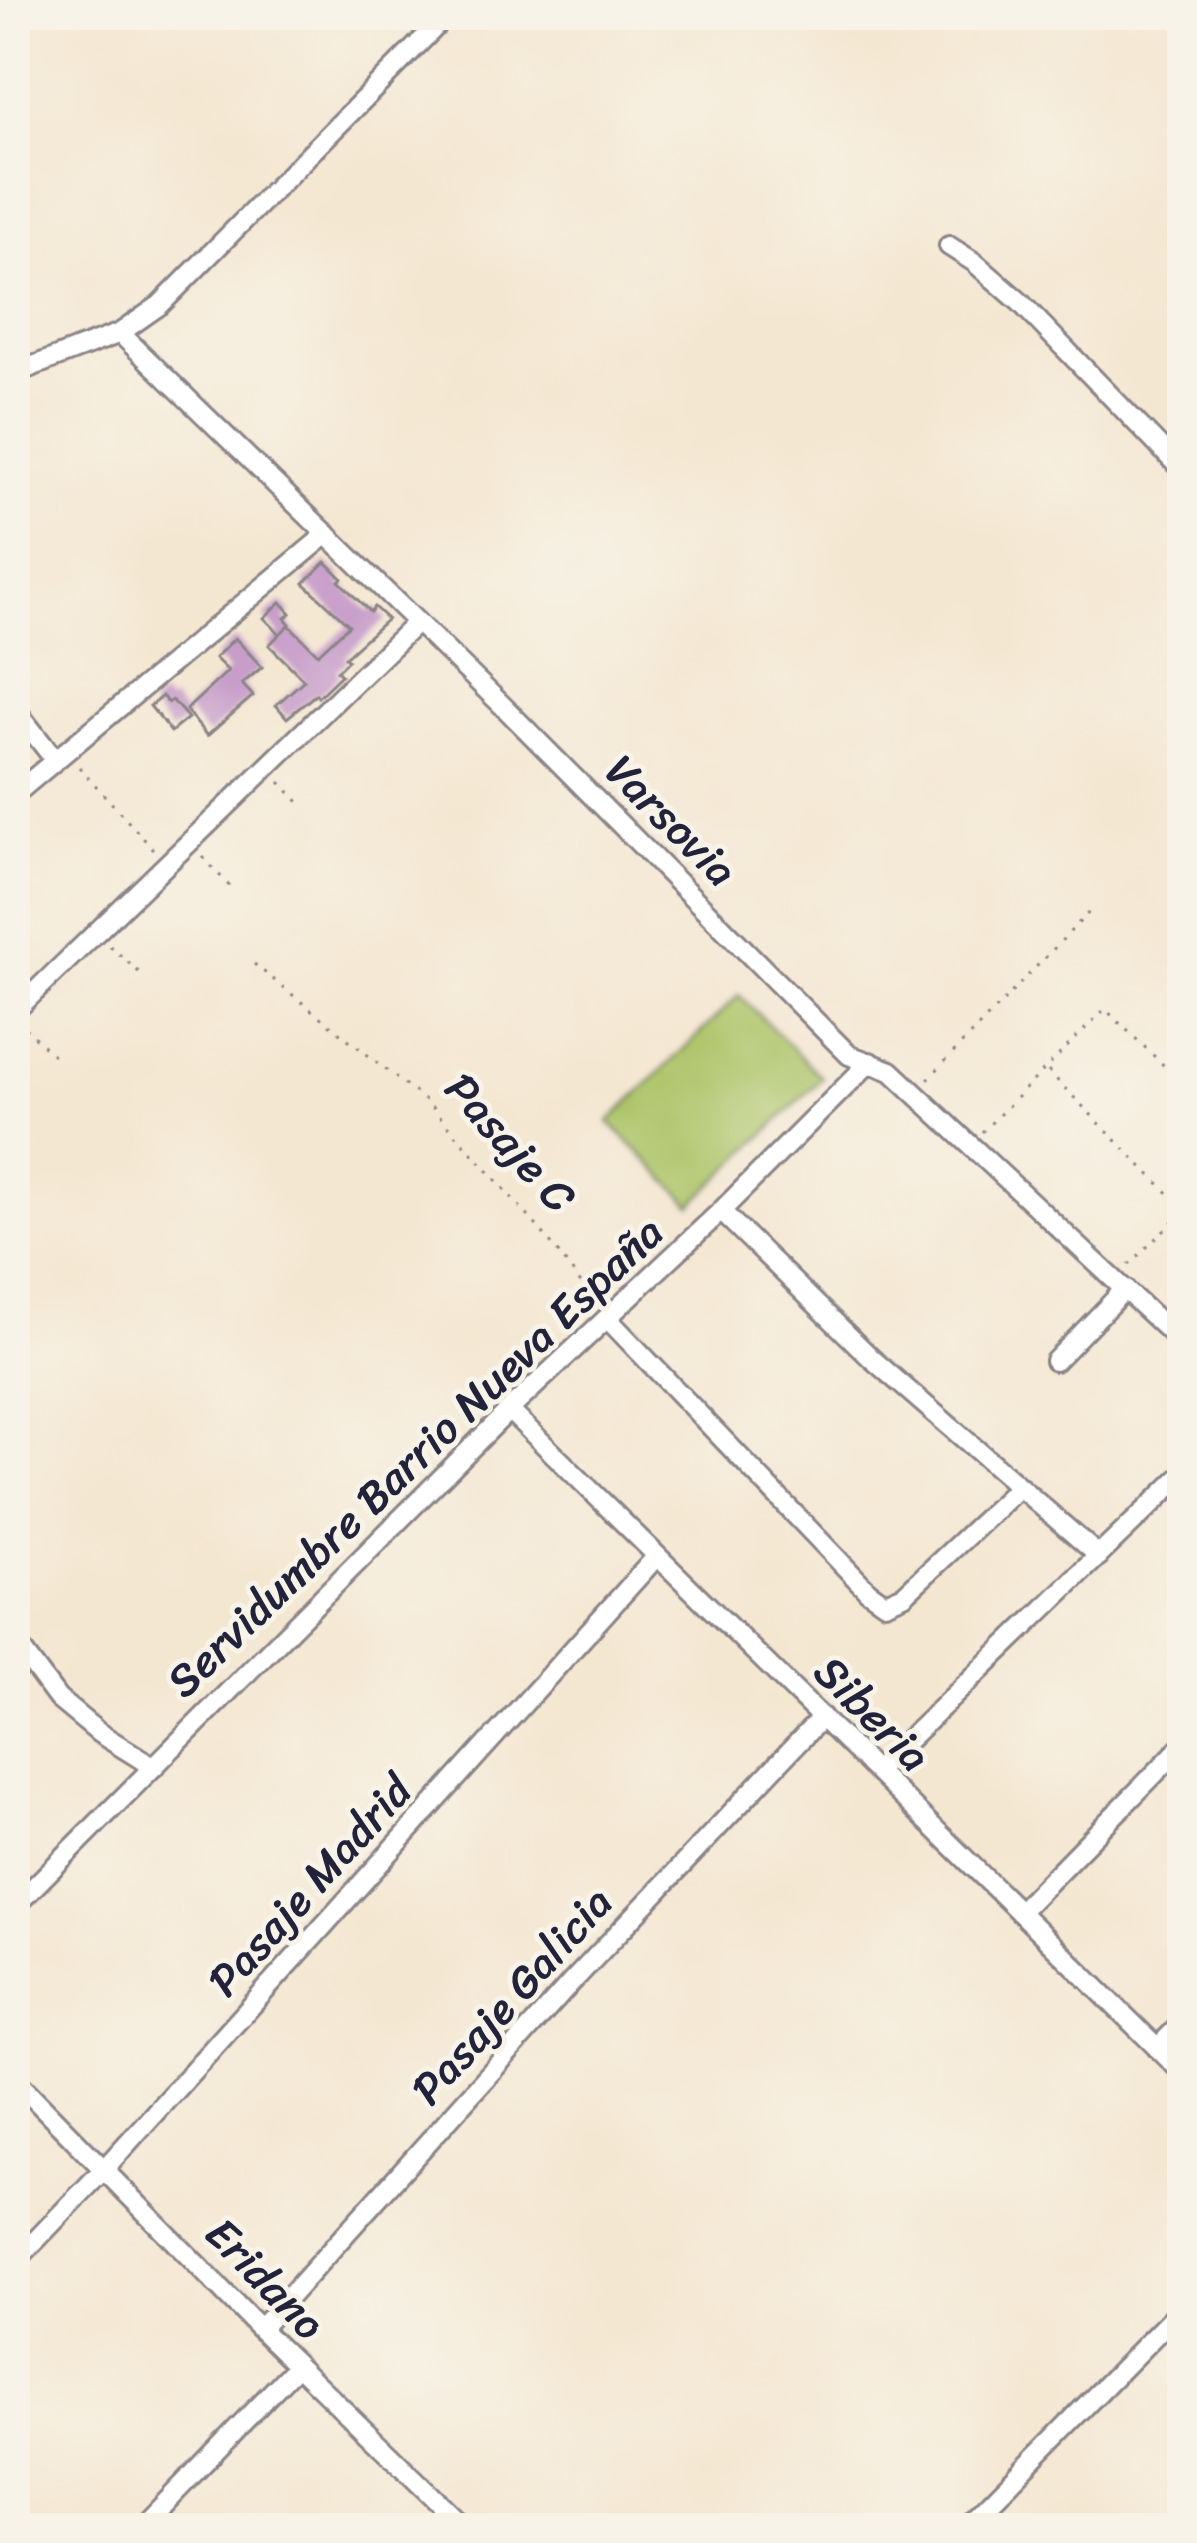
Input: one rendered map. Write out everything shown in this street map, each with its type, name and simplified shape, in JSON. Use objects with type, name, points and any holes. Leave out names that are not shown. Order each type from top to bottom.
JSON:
[{"type":"street","points":[[15,373],[120,333],[160,305],[447,15]]},
{"type":"street","points":[[949,246],[1020,302],[1182,470]]},
{"type":"street","name":"Varsovia","points":[[120,333],[417,622],[849,1055],[891,1071],[1182,1343]]},
{"type":"street","points":[[15,794],[327,534]]},
{"type":"street","points":[[15,1015],[417,622]]},
{"type":"street","points":[[15,709],[60,756]]},
{"type":"street","name":"Servidumbre Barrio Nueva España","points":[[15,1906],[508,1410],[721,1211],[870,1062]]},
{"type":"street","points":[[721,1211],[871,1358],[1099,1556]]},
{"type":"street","points":[[1055,1360],[1120,1284]]},
{"type":"street","points":[[608,1318],[868,1591],[885,1603],[904,1595],[1018,1488]]},
{"type":"street","name":"Siberia","points":[[508,1410],[1182,2072]]},
{"type":"street","points":[[876,1771],[1182,1475]]},
{"type":"street","name":"Pasaje Madrid","points":[[15,2262],[657,1556]]},
{"type":"street","points":[[15,1641],[58,1699],[99,1733],[154,1766]]},
{"type":"street","name":"Pasaje Galicia","points":[[260,2329],[570,1984],[822,1717]]},
{"type":"street","points":[[1019,1912],[1182,1746]]},
{"type":"street","points":[[1157,2048],[1182,2023]]},
{"type":"street","name":"Eridano","points":[[15,2079],[297,2366],[465,2528]]},
{"type":"street","points":[[965,2528],[1182,2308]]},
{"type":"street","points":[[141,2528],[297,2366]]},
{"type":"path","points":[[60,756],[166,864]]},
{"type":"path","points":[[266,768],[301,804]]},
{"type":"path","points":[[189,842],[232,889]]},
{"type":"path","points":[[919,1096],[929,1077],[1093,908]]},
{"type":"path","points":[[96,932],[141,974]]},
{"type":"path","name":"Pasaje C","points":[[254,964],[428,1103],[543,1233],[608,1318]]},
{"type":"path","points":[[970,1144],[1105,1009],[1182,1083]]},
{"type":"path","points":[[15,1015],[53,1055]]},
{"type":"path","points":[[1046,1070],[1182,1209],[1120,1284]]},
{"type":"green space","points":[[739,995],[822,1078],[692,1205],[609,1122]]},
{"type":"building","points":[[326,562],[370,612],[374,607],[387,619],[345,657],[348,660],[337,671],[341,675],[287,718],[276,705],[304,680],[269,645],[289,625],[318,654],[349,625],[304,583]]},
{"type":"building","points":[[281,602],[291,613],[285,618],[290,624],[280,634],[264,618]]},
{"type":"building","points":[[235,638],[262,667],[242,684],[253,696],[207,736],[186,710],[228,671],[215,658]]},
{"type":"building","points":[[162,696],[188,718],[171,732],[150,706]]}]
